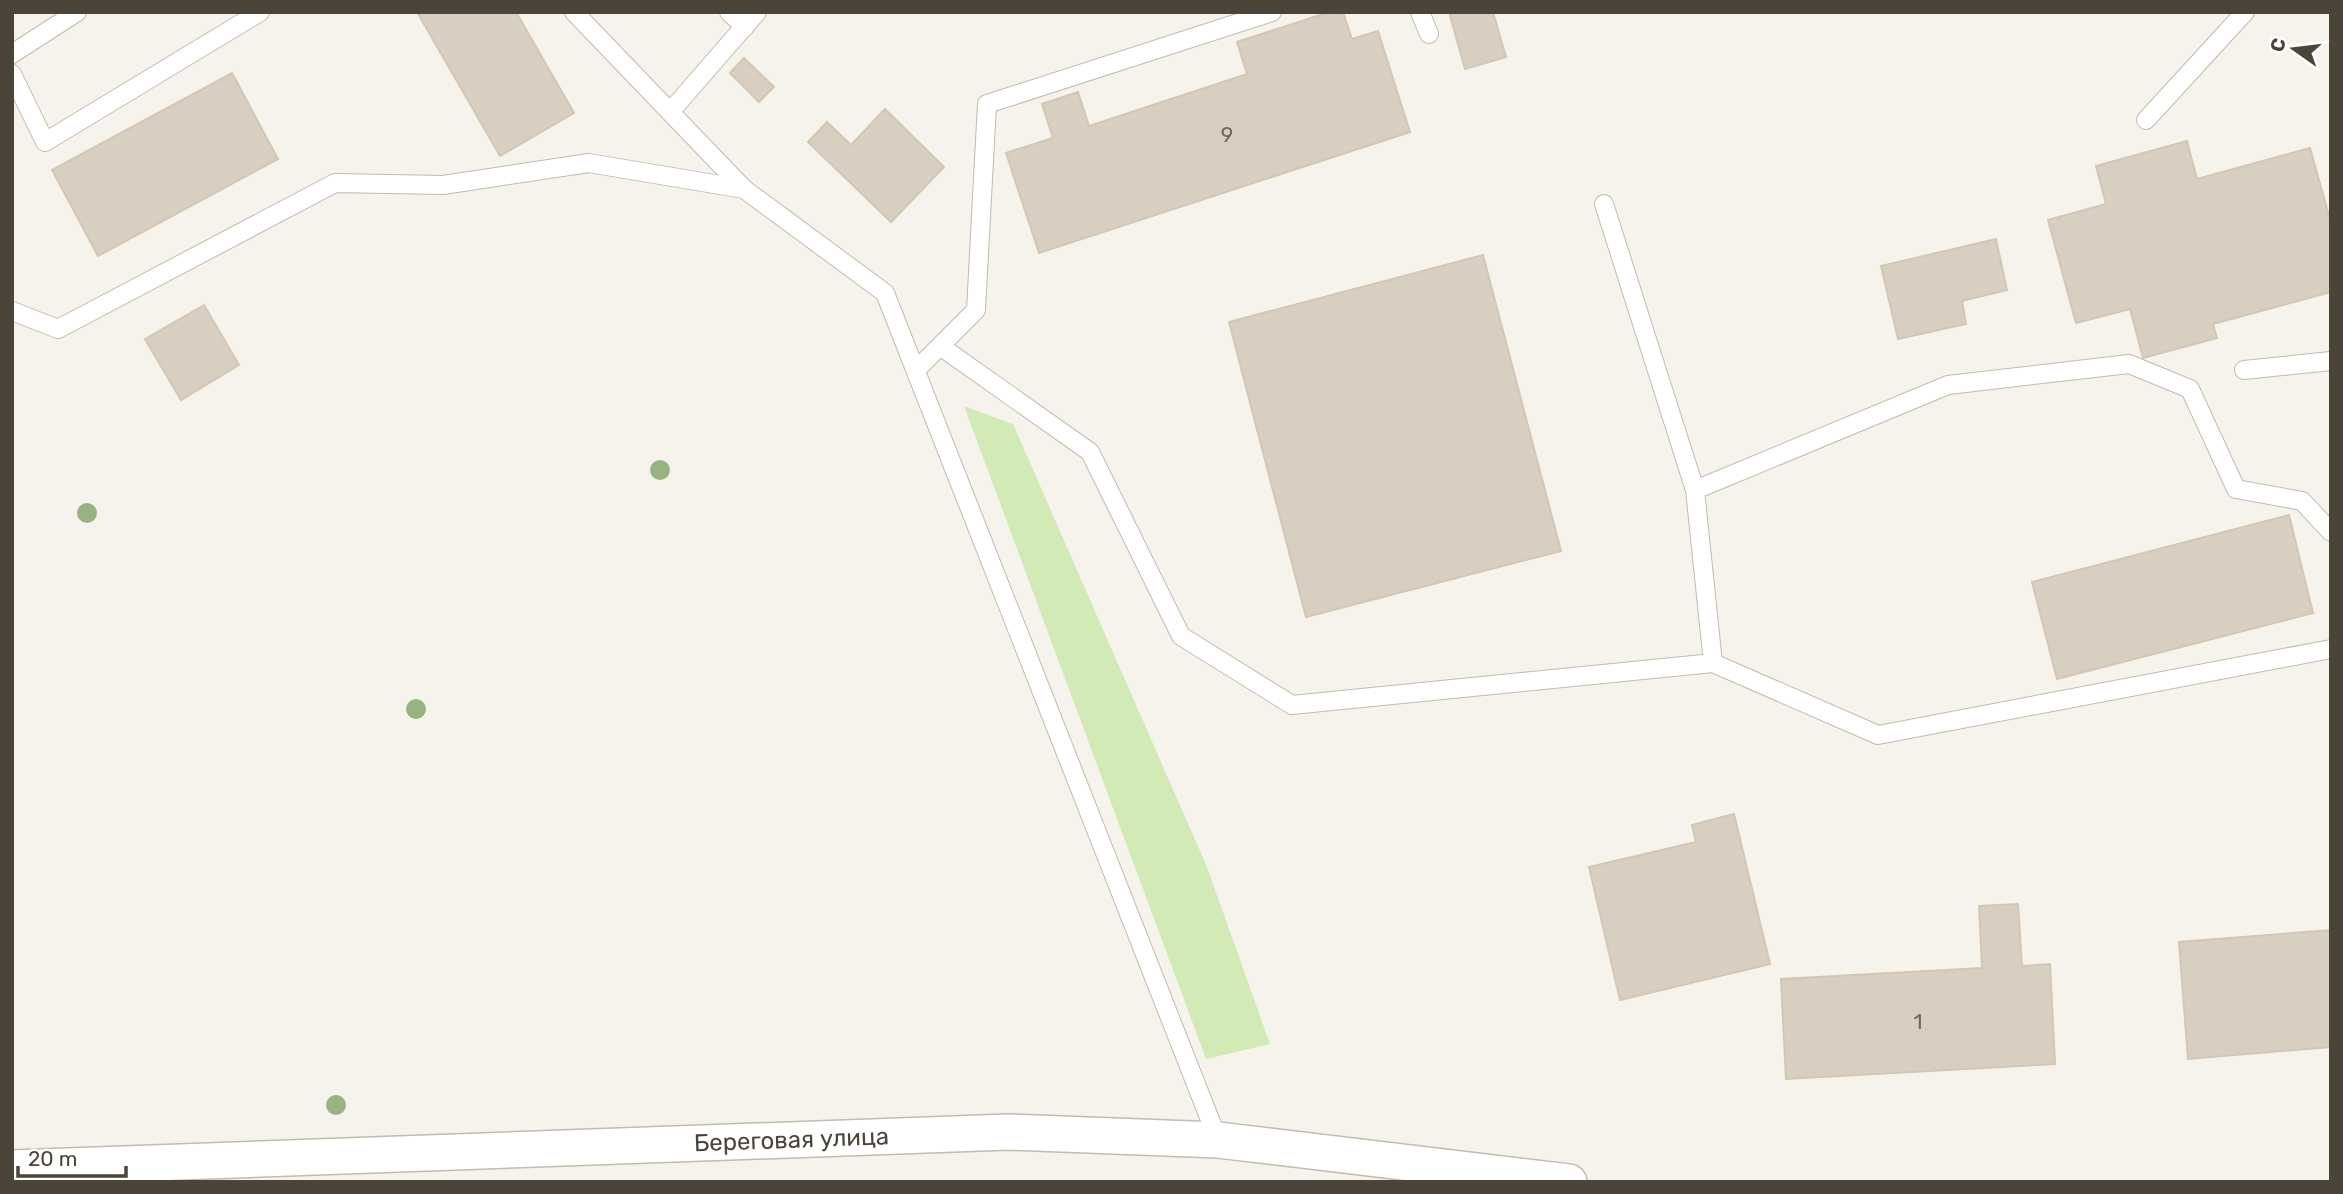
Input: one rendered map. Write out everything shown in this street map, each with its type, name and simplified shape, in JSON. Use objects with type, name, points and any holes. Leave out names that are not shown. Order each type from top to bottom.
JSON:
[{"type":"street","name":"Береговая улица","points":[[12,1168],[1008,1132],[1218,1140],[1569,1182]]},
{"type":"lane","points":[[12,54],[77,12]]},
{"type":"lane","points":[[574,12],[744,189],[885,293],[1218,1140]]},
{"type":"lane","points":[[729,12],[745,27]]},
{"type":"lane","points":[[670,112],[757,12]]},
{"type":"lane","points":[[916,370],[976,310],[988,104],[1272,12]]},
{"type":"lane","points":[[1420,12],[1429,34]]},
{"type":"lane","points":[[2146,120],[2245,12]]},
{"type":"lane","points":[[12,74],[46,142],[256,13]]},
{"type":"lane","points":[[12,311],[58,329],[335,183],[443,185],[589,163],[744,189]]},
{"type":"lane","points":[[1604,204],[1695,491],[1713,663]]},
{"type":"lane","points":[[940,346],[1090,452],[1181,636],[1293,705],[1713,663],[1878,735],[2331,649]]},
{"type":"lane","points":[[2244,370],[2331,362]]},
{"type":"lane","points":[[1695,491],[1948,385],[2129,364],[2190,389],[2236,489],[2302,501],[2331,532]]},
{"type":"green space","points":[[964,406],[1013,424],[1207,867],[1270,1044],[1206,1059]]},
{"type":"building","points":[[417,12],[516,12],[574,113],[500,156]]},
{"type":"building","points":[[1329,12],[1343,12],[1352,39],[1378,31],[1410,132],[1039,253],[1006,153],[1053,138],[1042,104],[1078,92],[1089,126],[1247,74],[1237,42]]},
{"type":"building","points":[[1449,12],[1493,12],[1506,57],[1465,69]]},
{"type":"building","points":[[744,58],[774,87],[759,102],[730,73]]},
{"type":"building","points":[[232,73],[278,159],[98,256],[52,170]]},
{"type":"building","points":[[885,109],[944,167],[891,222],[808,142],[827,122],[851,145]]},
{"type":"building","points":[[2187,141],[2197,179],[2310,148],[2331,223],[2331,292],[2213,324],[2217,338],[2143,358],[2130,309],[2076,323],[2048,220],[2106,204],[2096,166]]},
{"type":"building","points":[[1996,239],[2007,290],[1962,301],[1966,324],[1898,339],[1881,266]]},
{"type":"building","points":[[1483,255],[1561,551],[1306,617],[1229,322]]},
{"type":"building","points":[[204,305],[239,365],[181,400],[145,339]]},
{"type":"building","points":[[2289,515],[2313,613],[2057,679],[2032,582]]},
{"type":"building","points":[[1734,814],[1770,964],[1620,1000],[1589,867],[1696,842],[1692,825]]},
{"type":"building","points":[[2018,904],[2022,966],[2050,964],[2055,1064],[1786,1079],[1781,979],[1982,968],[1979,906]]},
{"type":"building","points":[[2331,930],[2331,1047],[2188,1059],[2179,942]]}]
